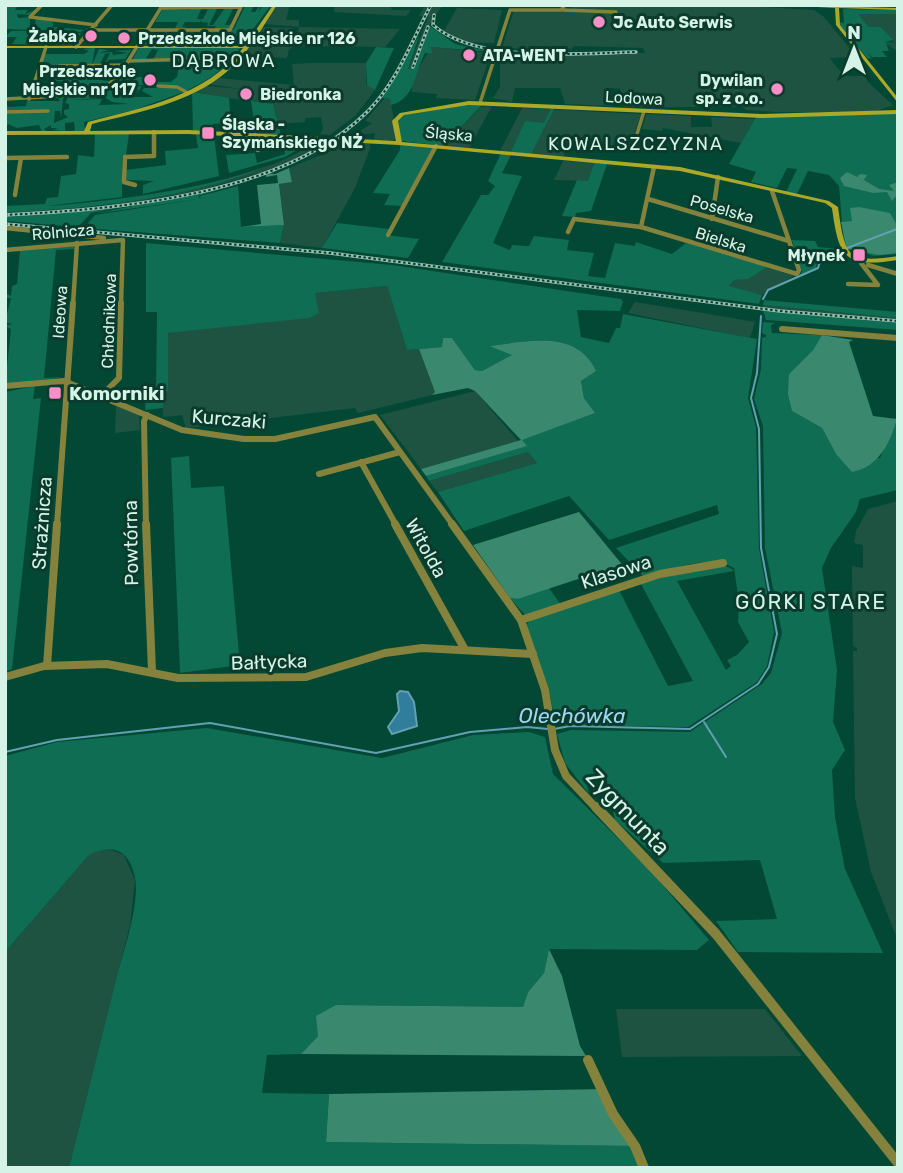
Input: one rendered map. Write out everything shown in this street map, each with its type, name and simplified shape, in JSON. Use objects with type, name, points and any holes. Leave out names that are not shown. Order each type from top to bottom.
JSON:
[{"type":"street","points":[[42,5],[30,17],[96,26]]},
{"type":"street","points":[[76,47],[112,5]]},
{"type":"street","points":[[86,133],[90,122],[146,108],[188,93],[226,70],[275,5]]},
{"type":"street","points":[[783,5],[898,9]]},
{"type":"street","points":[[824,6],[836,15]]},
{"type":"street","points":[[836,6],[839,13],[836,15],[838,25],[898,102]]},
{"type":"street","points":[[5,99],[99,94],[127,63],[147,30],[162,7],[241,7],[230,30],[147,30],[88,30]]},
{"type":"street","points":[[480,103],[510,10],[564,7],[617,12]]},
{"type":"street","points":[[216,44],[252,37]]},
{"type":"street","points":[[5,47],[216,44],[245,47]]},
{"type":"street","points":[[29,99],[46,47]]},
{"type":"street","points":[[59,66],[198,59]]},
{"type":"street","points":[[158,86],[177,87],[188,93]]},
{"type":"street","name":"Lodowa","points":[[399,143],[395,121],[405,113],[457,103],[775,116],[898,112]]},
{"type":"street","points":[[5,112],[48,111]]},
{"type":"street","points":[[638,134],[644,111]]},
{"type":"street","points":[[135,185],[124,180],[125,157],[154,155],[154,132]]},
{"type":"street","name":"Śląska","points":[[5,134],[154,132],[255,135],[399,143],[654,167],[718,177],[834,205],[841,247],[860,259]]},
{"type":"street","points":[[255,135],[258,150]]},
{"type":"street","points":[[388,234],[436,146]]},
{"type":"street","points":[[5,158],[67,158]]},
{"type":"street","points":[[15,195],[21,158]]},
{"type":"street","points":[[641,228],[654,167]]},
{"type":"street","points":[[712,219],[718,177]]},
{"type":"street","points":[[772,191],[789,241]]},
{"type":"street","name":"Poselska","points":[[648,200],[789,241]]},
{"type":"street","name":"Bielska","points":[[568,232],[577,219],[641,228],[794,275],[799,271],[789,241]]},
{"type":"street","points":[[5,228],[110,241]]},
{"type":"street","name":"Rolnicza","points":[[5,250],[123,240]]},
{"type":"street","name":"Chłodnikowa","points":[[102,395],[119,379],[123,240]]},
{"type":"street","name":"Ideowa","points":[[68,382],[77,243]]},
{"type":"street","points":[[860,259],[883,261],[898,258]]},
{"type":"street","points":[[860,259],[898,274]]},
{"type":"street","points":[[848,284],[878,285],[860,259]]},
{"type":"street","points":[[782,329],[898,338]]},
{"type":"street","name":"Kurczaki","points":[[5,386],[68,382],[187,432],[256,440],[284,437],[373,416]]},
{"type":"street","name":"Strażnicza","points":[[47,666],[68,382]]},
{"type":"street","name":"Powtórna","points":[[146,415],[144,432],[152,671]]},
{"type":"street","name":"Zygmunta","points":[[373,416],[521,620],[533,654],[558,759],[572,783],[716,934],[898,1163]]},
{"type":"street","points":[[319,474],[400,452]]},
{"type":"street","name":"Witolda","points":[[361,462],[464,648]]},
{"type":"street","name":"Klasowa","points":[[521,620],[668,572],[723,563]]},
{"type":"street","name":"Bałtycka","points":[[5,677],[47,666],[111,664],[178,678],[306,677],[404,650],[464,648],[533,654]]},
{"type":"street","points":[[588,1060],[613,1114],[635,1146],[645,1168]]},
{"type":"shaded area","points":[[5,5],[18,5],[15,10],[28,10],[25,14],[35,10],[30,15],[17,14],[18,18],[30,17],[30,26],[35,26],[36,17],[52,18],[53,27],[85,30],[5,29]]},
{"type":"shaded area","points":[[209,5],[202,7],[197,19],[202,19],[200,22],[185,22],[182,27],[188,28],[175,28],[178,22],[155,22],[163,9],[190,10],[192,6]]},
{"type":"shaded area","points":[[254,5],[251,12],[255,12],[260,5],[259,13],[262,5],[271,5],[248,36],[204,44],[141,45],[151,31],[175,31],[169,32],[162,44],[169,40],[177,42],[177,38],[174,38],[178,31],[228,31],[210,40],[222,39],[218,37],[234,29],[245,6]]},
{"type":"shaded area","points":[[278,5],[290,5],[286,20],[299,20],[299,27],[265,24]]},
{"type":"shaded area","points":[[335,5],[384,5],[392,8],[391,10],[411,10],[406,16],[334,12]]},
{"type":"shaded area","points":[[425,5],[443,5],[428,27],[416,65],[408,69],[428,17],[419,16]]},
{"type":"shaded area","points":[[573,5],[727,5],[814,10],[824,17],[857,57],[830,58],[834,64],[845,76],[865,76],[893,105],[874,112],[775,112],[746,110],[743,107],[624,107],[620,89],[612,88],[609,89],[611,106],[565,104],[560,88],[515,88],[512,102],[493,98],[500,87],[500,64],[506,51],[645,53],[643,48],[502,48],[514,10],[617,12],[572,9]]},
{"type":"shaded area","points":[[218,7],[209,25],[213,25],[224,9],[234,7],[225,25],[230,25],[235,18],[231,28],[214,29],[216,26],[207,26],[208,23],[201,22],[208,9]]},
{"type":"shaded area","points":[[457,8],[502,10],[494,43],[458,42],[443,33]]},
{"type":"shaded area","points":[[843,9],[898,10],[898,14],[858,14],[869,27],[881,27],[893,40],[885,42],[896,43],[886,43],[889,51],[882,51],[887,57],[872,57],[867,52],[872,59],[867,58],[839,24],[844,24]]},
{"type":"shaded area","points":[[857,13],[898,14],[898,52],[885,43],[895,43],[881,27],[869,27]]},
{"type":"shaded area","points":[[430,26],[455,44],[491,52],[431,47],[432,53],[425,53],[413,85],[405,97],[391,105],[390,99],[382,98],[420,34],[408,69],[416,65]]},
{"type":"shaded area","points":[[262,27],[294,28],[292,48],[289,49],[287,58],[242,56]]},
{"type":"shaded area","points":[[299,27],[400,29],[385,47],[296,46]]},
{"type":"shaded area","points":[[11,31],[34,31],[25,44],[32,43],[39,34],[81,33],[72,46],[49,45],[54,43],[57,34],[54,34],[46,45],[12,44],[17,37],[5,37]]},
{"type":"shaded area","points":[[376,47],[394,48],[375,90],[367,85],[366,63]]},
{"type":"shaded area","points":[[431,47],[491,53],[475,100],[436,98],[437,94],[412,92],[412,80]]},
{"type":"shaded area","points":[[95,48],[92,65],[99,49],[108,50],[99,53],[112,52],[113,55],[128,53],[114,51],[131,50],[125,59],[108,60],[106,64],[119,64],[125,60],[115,76],[104,75],[109,67],[96,73],[105,66],[110,53],[105,54],[98,68],[77,68],[96,69],[93,74],[81,74],[83,78],[109,81],[104,86],[86,88],[99,91],[97,93],[32,97],[33,94],[41,92],[33,91],[35,85],[74,82],[53,81],[55,69],[40,70],[44,54],[84,54],[89,51],[83,49]]},
{"type":"shaded area","points":[[139,48],[240,48],[216,73],[186,91],[174,85],[129,85],[141,87],[140,90],[123,89],[122,92],[139,91],[124,97],[153,97],[142,91],[144,88],[174,88],[184,92],[134,110],[84,122],[85,131],[68,132],[75,130],[74,122],[65,123],[65,131],[53,130],[58,128],[51,128],[51,125],[44,129],[47,132],[42,132],[39,125],[17,128],[8,124],[5,131],[5,104],[9,107],[26,106],[27,101],[60,101],[58,98],[63,98],[61,118],[60,111],[55,111],[54,123],[68,117],[64,110],[69,109],[69,104],[65,103],[68,97],[98,96],[101,98],[70,100],[102,99],[99,105],[129,104],[112,102],[101,95],[112,85],[115,85],[112,87],[140,88],[115,86],[127,80],[119,81],[121,77],[158,77],[157,80],[143,82],[171,82],[177,77],[179,62],[182,60],[153,60],[158,50],[152,49],[145,60],[132,60]]},
{"type":"shaded area","points":[[366,63],[366,84],[375,90],[356,115],[330,135],[320,134],[323,129],[321,117],[305,118],[305,122],[278,124],[273,104],[194,92],[207,86],[241,89],[209,84],[219,78],[294,85],[292,64]]},
{"type":"shaded area","points":[[192,92],[273,104],[281,135],[256,134],[251,101],[229,98],[231,123],[213,124],[214,132],[193,131]]},
{"type":"shaded area","points":[[385,98],[390,99],[398,140],[374,140],[375,133],[352,136],[372,123],[365,121]]},
{"type":"shaded area","points":[[482,105],[443,146],[402,141],[397,123],[405,114]]},
{"type":"shaded area","points":[[492,106],[469,148],[443,146],[481,107]]},
{"type":"shaded area","points":[[522,108],[641,114],[632,141],[615,139],[612,148],[599,147],[601,142],[571,140],[563,157],[500,151]]},
{"type":"shaded area","points":[[551,108],[554,109],[531,154],[511,152],[525,121],[544,123]]},
{"type":"shaded area","points":[[898,113],[898,254],[874,256],[844,247],[839,186],[829,175],[808,171],[797,194],[786,192],[797,169],[787,168],[777,188],[751,182],[756,172],[729,164],[756,117]]},
{"type":"shaded area","points":[[646,114],[691,116],[691,127],[712,127],[711,117],[755,119],[741,143],[663,128],[662,131],[642,129]]},
{"type":"shaded area","points":[[95,134],[129,134],[126,155],[122,158],[122,197],[47,206],[110,200],[189,187],[262,168],[211,185],[170,194],[88,206],[5,212],[5,206],[45,204],[47,198],[58,197],[61,176],[76,174],[78,155],[94,157]]},
{"type":"shaded area","points":[[196,135],[214,136],[219,176],[143,194],[143,185],[154,181],[127,180],[125,170],[166,165],[165,151],[198,148]]},
{"type":"shaded area","points":[[283,138],[315,139],[285,157],[229,173],[226,155],[255,153],[257,163],[285,154]]},
{"type":"shaded area","points":[[319,139],[326,139],[298,153]]},
{"type":"shaded area","points":[[326,139],[338,140],[286,165],[201,190],[104,208],[5,215],[5,212],[102,206],[193,189],[277,163]]},
{"type":"shaded area","points":[[351,143],[370,144],[370,148],[355,188],[322,248],[280,243],[284,224],[279,184],[292,182],[289,168]]},
{"type":"shaded area","points":[[400,144],[434,148],[402,206],[384,205],[390,194],[373,193],[400,150]]},
{"type":"shaded area","points":[[501,153],[511,155],[502,173],[522,176],[493,243],[510,250],[512,245],[529,246],[534,236],[569,240],[567,250],[594,253],[588,276],[605,278],[615,243],[635,246],[636,242],[672,254],[686,243],[767,267],[748,279],[734,280],[729,286],[762,295],[759,304],[442,262],[481,195],[488,195],[495,186],[488,181]]},
{"type":"shaded area","points":[[563,161],[594,163],[588,181],[554,180]]},
{"type":"shaded area","points":[[594,163],[607,164],[591,211],[576,213],[575,217],[562,216],[577,180],[588,181]]},
{"type":"shaded area","points":[[289,168],[292,182],[279,184],[284,225],[241,227],[261,224],[257,185],[278,183],[277,175],[266,177],[266,173],[275,174]]},
{"type":"shaded area","points":[[847,172],[857,177],[860,174],[867,175],[864,180],[879,189],[894,191],[889,185],[898,182],[898,194],[892,201],[887,192],[873,193],[844,186],[840,178]]},
{"type":"shaded area","points":[[237,184],[198,196],[201,199],[200,196],[238,186],[241,227],[284,225],[280,243],[84,228],[95,215],[199,199],[94,214]]},
{"type":"shaded area","points":[[177,197],[91,213],[78,227],[5,221],[5,217],[87,211]]},
{"type":"shaded area","points":[[859,207],[890,213],[898,227],[898,253],[879,255],[847,249],[841,222],[852,221],[850,208]]},
{"type":"shaded area","points":[[337,223],[389,229],[386,235],[419,239],[408,258],[322,248]]},
{"type":"shaded area","points":[[792,240],[815,241],[818,247],[840,249],[818,257],[816,268],[799,276],[802,272]]},
{"type":"shaded area","points":[[146,243],[392,265],[621,299],[623,301],[620,311],[577,310],[581,337],[609,343],[616,328],[620,328],[623,314],[757,339],[748,398],[756,427],[759,548],[774,632],[767,666],[757,682],[688,727],[556,725],[549,690],[526,626],[530,619],[619,590],[668,686],[693,681],[640,582],[689,568],[716,565],[734,571],[677,581],[726,670],[731,666],[727,660],[737,655],[749,642],[738,622],[739,602],[734,568],[713,562],[701,562],[644,577],[616,548],[719,514],[717,505],[609,540],[569,496],[464,531],[438,492],[537,463],[528,452],[429,481],[426,476],[526,446],[521,440],[594,413],[584,398],[581,381],[595,370],[587,357],[576,348],[549,341],[489,346],[513,355],[482,371],[475,370],[452,338],[443,338],[442,347],[407,350],[387,286],[315,293],[319,313],[309,318],[168,333],[168,391],[163,399],[163,408],[145,410],[146,395],[156,393],[157,312],[146,312]]},
{"type":"shaded area","points":[[74,246],[74,249],[56,250],[44,378],[65,377],[5,385],[11,329],[5,326],[12,324],[5,322],[11,298],[5,298],[5,293],[11,296],[12,286],[17,284],[20,250]]},
{"type":"shaded area","points":[[767,267],[794,276],[762,295],[729,287],[734,280],[746,278]]},
{"type":"shaded area","points":[[387,286],[407,350],[419,349],[435,392],[432,395],[358,413],[355,408],[186,428],[182,415],[163,417],[163,399],[168,391],[168,333],[314,293]]},
{"type":"shaded area","points":[[764,300],[898,312],[898,318],[763,305]]},
{"type":"shaded area","points":[[635,302],[755,322],[750,338],[628,313]]},
{"type":"shaded area","points":[[763,305],[898,318],[898,323],[763,310]]},
{"type":"shaded area","points":[[763,310],[898,323],[898,330],[766,320]]},
{"type":"shaded area","points":[[763,322],[776,323],[771,325],[772,333],[822,335],[813,350],[789,374],[792,411],[822,428],[836,454],[880,458],[898,418],[898,490],[860,499],[856,512],[831,548],[822,568],[837,670],[833,722],[845,750],[832,770],[835,817],[845,869],[883,953],[738,952],[716,921],[777,919],[760,860],[663,863],[615,820],[606,776],[585,778],[589,794],[565,763],[557,734],[571,730],[690,732],[762,684],[771,673],[782,633],[765,548],[763,426],[754,399],[761,369],[762,338],[767,336],[762,333]]},
{"type":"shaded area","points":[[822,335],[853,340],[849,342],[873,416],[897,419],[882,453],[869,465],[852,472],[836,454],[822,428],[792,411],[788,394],[789,374],[813,350]]},
{"type":"shaded area","points":[[443,338],[452,338],[475,370],[482,371],[512,355],[489,346],[549,341],[576,348],[587,357],[596,371],[581,381],[584,398],[595,413],[522,440],[527,446],[426,476],[421,469],[521,440],[475,391],[468,388],[432,395],[435,392],[419,349],[442,347]]},
{"type":"shaded area","points":[[35,386],[33,399],[41,398],[12,669],[5,672],[5,392]]},
{"type":"shaded area","points":[[475,391],[518,441],[421,469],[380,415]]},
{"type":"shaded area","points":[[116,405],[139,414],[140,430],[115,433]]},
{"type":"shaded area","points":[[528,452],[537,463],[438,492],[429,481]]},
{"type":"shaded area","points":[[189,456],[191,488],[224,486],[240,665],[180,673],[171,458]]},
{"type":"shaded area","points":[[898,501],[898,941],[871,872],[855,798],[853,651],[857,651],[857,648],[853,646],[852,566],[863,568],[863,545],[854,543],[856,531],[868,509]]},
{"type":"shaded area","points":[[579,512],[625,568],[617,573],[596,573],[518,599],[510,598],[473,545]]},
{"type":"shaded area","points":[[549,588],[561,605],[525,615],[510,598],[518,599]]},
{"type":"shaded area","points":[[207,728],[382,758],[473,735],[529,732],[545,737],[553,774],[649,869],[709,940],[697,950],[549,949],[544,973],[528,992],[523,1007],[336,1005],[318,1036],[301,1054],[267,1055],[262,1093],[329,1094],[326,1142],[635,1146],[644,1168],[69,1168],[130,926],[135,900],[135,877],[129,860],[118,851],[105,849],[89,855],[5,952],[5,756],[57,742]]},
{"type":"shaded area","points":[[104,847],[124,855],[135,880],[130,925],[69,1168],[5,1168],[5,952],[89,855]]},
{"type":"shaded area","points":[[549,949],[562,976],[580,1046],[586,1056],[301,1054],[318,1036],[316,1016],[336,1005],[523,1007],[528,992],[544,973]]},
{"type":"shaded area","points":[[616,1009],[765,1009],[802,1056],[622,1057]]},
{"type":"shaded area","points":[[604,1089],[635,1146],[326,1142],[329,1094]]},
{"type":"water","points":[[400,691],[408,692],[414,702],[417,726],[392,734],[388,727],[399,711],[397,694]]},
{"type":"waterway","name":"Olechówka","points":[[763,299],[768,290],[818,268],[821,258],[897,229]]},
{"type":"waterway","name":"Olechówka","points":[[554,729],[570,726],[690,729],[758,684],[769,667],[777,634],[761,548],[759,429],[751,398],[757,373],[761,316]]},
{"type":"waterway","points":[[704,722],[726,757]]},
{"type":"waterway","name":"Olechówka","points":[[5,752],[57,740],[210,723],[376,753],[470,732],[527,727],[548,729]]},
{"type":"railway","points":[[5,215],[98,208],[198,193],[246,180],[292,162],[333,140],[378,100],[396,74],[431,5]]},
{"type":"railway","points":[[434,15],[433,25],[452,37],[475,46],[502,51],[530,54],[636,52]]},
{"type":"railway","points":[[413,67],[428,27]]},
{"type":"railway","points":[[5,224],[330,253],[780,311],[898,321]]},
{"type":"place","name":"Jc Auto Serwis","points":[[599,22]]},
{"type":"place","name":"Żabka","points":[[91,36]]},
{"type":"place","name":"Przedszkole Miejskie nr 126","points":[[124,38]]},
{"type":"place","name":"ATA-WENT","points":[[469,55]]},
{"type":"place","name":"Przedszkole Miejskie nr 117","points":[[150,80]]},
{"type":"place","name":"Dywilan sp. z o.o.","points":[[777,89]]},
{"type":"place","name":"Biedronka","points":[[246,94]]},
{"type":"place","name":"Śląska - Szymańskiego NŻ","points":[[208,133]]},
{"type":"place","name":"Młynek","points":[[859,255]]},
{"type":"place","name":"Komorniki","points":[[55,393]]},
{"type":"district","name":"DĄBROWA","points":[[224,60]]},
{"type":"district","name":"KOWALSZCZYZNA","points":[[636,144]]},
{"type":"district","name":"GÓRKI STARE","points":[[811,601]]}]
